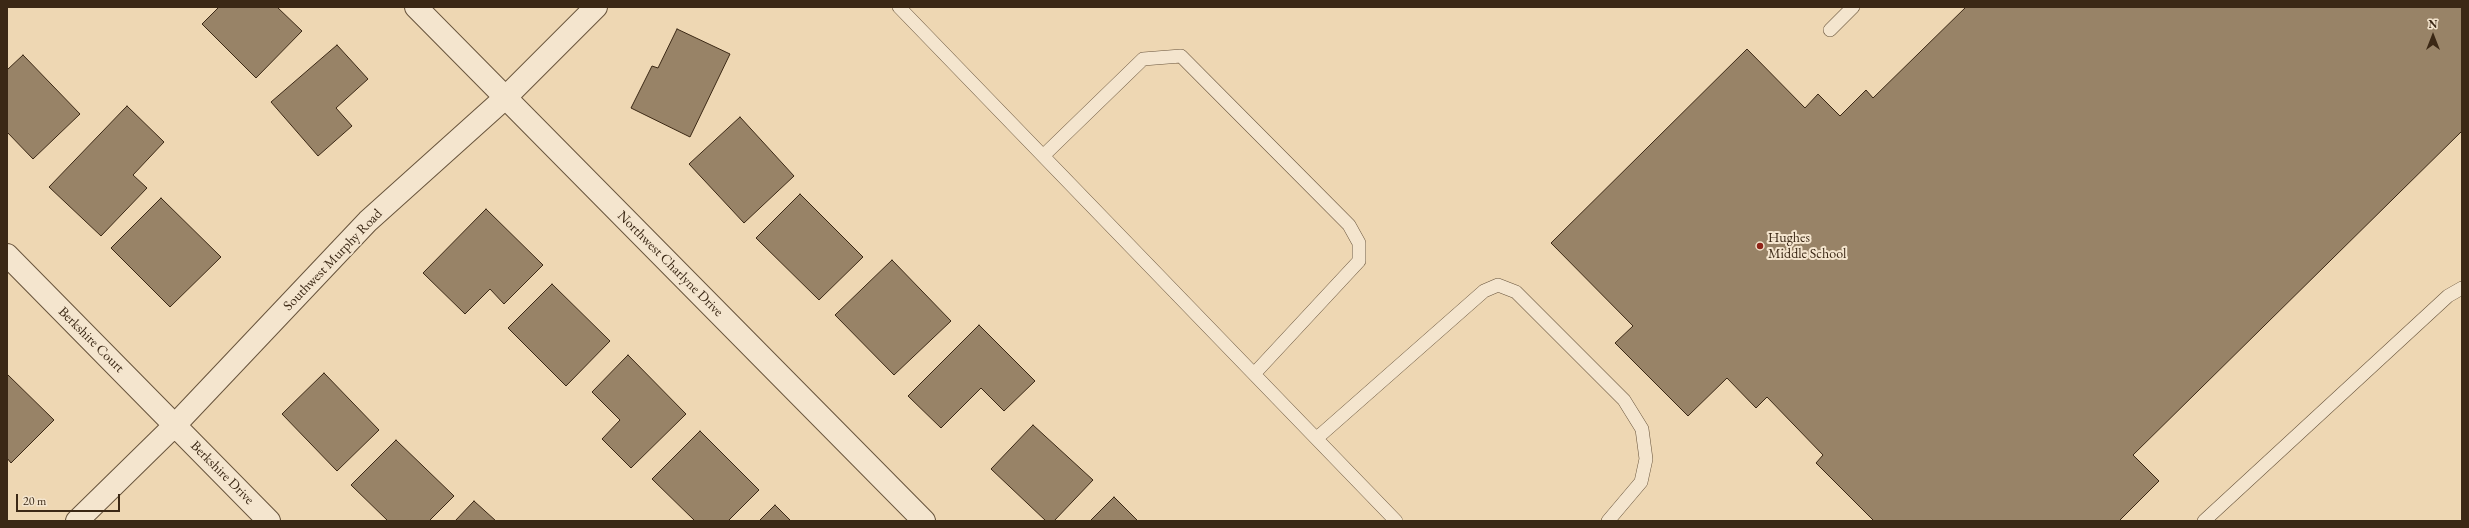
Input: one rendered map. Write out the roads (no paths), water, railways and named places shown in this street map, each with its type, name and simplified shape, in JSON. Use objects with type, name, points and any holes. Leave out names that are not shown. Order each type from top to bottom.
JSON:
[{"type":"street","name":"Northwest Charlyne Drive","points":[[416,7],[924,521]]},
{"type":"street","name":"Southwest Murphy Road","points":[[77,521],[175,424],[368,221],[506,97],[596,7]]},
{"type":"street","name":"Berkshire Court","points":[[7,255],[175,424]]},
{"type":"street","name":"Berkshire Drive","points":[[175,424],[270,521]]},
{"type":"lane","points":[[899,7],[1396,521]]},
{"type":"lane","points":[[1830,30],[1853,7]]},
{"type":"lane","points":[[1043,156],[1142,59],[1181,56],[1349,225],[1359,243],[1359,261],[1254,374]]},
{"type":"lane","points":[[1316,438],[1484,291],[1498,285],[1516,292],[1624,400],[1642,429],[1646,459],[1641,482],[1608,521]]},
{"type":"lane","points":[[2204,521],[2448,296],[2462,288]]},
{"type":"place","name":"Hughes Middle School","points":[[1760,246]]}]
